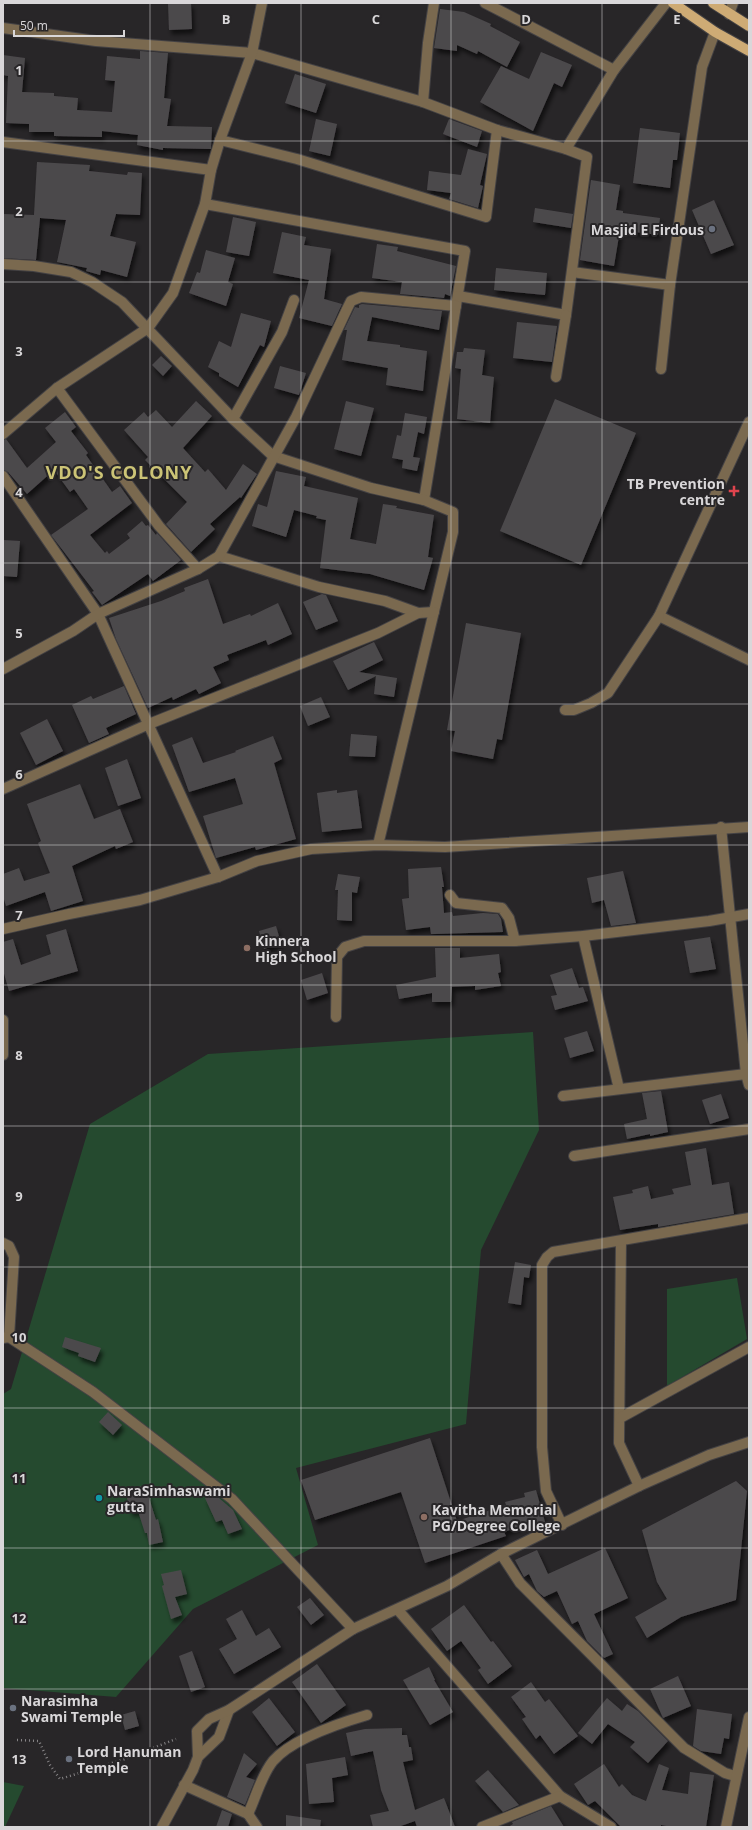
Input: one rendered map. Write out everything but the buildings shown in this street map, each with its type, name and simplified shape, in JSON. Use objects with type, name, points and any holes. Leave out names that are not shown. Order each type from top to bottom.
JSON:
[{"type":"main road","points":[[674,3],[715,32],[749,51]]},
{"type":"main road","points":[[713,3],[749,26]]},
{"type":"street","points":[[3,434],[57,388],[148,328],[173,293],[205,204],[211,170],[220,140],[252,53],[262,3]]},
{"type":"street","points":[[423,102],[428,43],[434,3]]},
{"type":"street","points":[[485,3],[614,70]]},
{"type":"street","points":[[566,149],[614,70],[666,3]]},
{"type":"street","points":[[729,14],[733,3]]},
{"type":"street","points":[[3,28],[96,41],[252,53],[423,102],[497,130],[566,149],[587,157],[566,315],[556,377]]},
{"type":"street","points":[[661,369],[670,285],[702,67],[715,32]]},
{"type":"street","points":[[220,140],[297,159],[486,217],[497,130]]},
{"type":"street","points":[[3,142],[211,170]]},
{"type":"street","points":[[205,204],[465,251],[424,500]]},
{"type":"street","points":[[3,264],[34,266],[71,272],[122,302],[233,419],[273,456],[371,488],[424,500],[453,512],[453,532],[378,845]]},
{"type":"street","points":[[572,272],[670,285]]},
{"type":"street","points":[[3,669],[73,631],[98,614],[198,569],[219,556],[273,456],[296,417],[334,333],[351,301],[361,297],[457,301],[566,315]]},
{"type":"street","points":[[233,419],[282,332],[294,300]]},
{"type":"street","points":[[57,388],[160,526],[198,569]]},
{"type":"street","points":[[565,710],[574,710],[591,704],[608,693],[659,616],[748,428]]},
{"type":"street","points":[[3,476],[98,614],[218,877]]},
{"type":"street","points":[[219,556],[319,587],[385,601],[418,613]]},
{"type":"street","points":[[3,789],[149,724],[378,633],[418,613],[434,612]]},
{"type":"street","points":[[659,616],[749,660]]},
{"type":"street","points":[[3,929],[140,900],[218,877],[257,861],[311,849],[378,845],[445,847],[749,826]]},
{"type":"street","points":[[721,827],[746,1074],[749,1085]]},
{"type":"street","points":[[450,895],[456,904],[502,908],[509,918],[515,941]]},
{"type":"street","points":[[336,1017],[337,957],[346,947],[364,941],[515,941],[583,936],[709,921],[730,916],[749,914]]},
{"type":"street","points":[[583,936],[619,1089]]},
{"type":"street","points":[[3,1020],[3,1056]]},
{"type":"street","points":[[563,1096],[746,1074]]},
{"type":"street","points":[[574,1156],[749,1129]]},
{"type":"street","points":[[562,1525],[546,1491],[542,1447],[542,1265],[546,1257],[553,1252],[749,1218]]},
{"type":"street","points":[[621,1241],[619,1443],[638,1486]]},
{"type":"street","points":[[3,1243],[9,1246],[14,1257],[6,1338],[93,1392],[232,1499],[353,1629]]},
{"type":"street","points":[[620,1418],[749,1347]]},
{"type":"street","points":[[162,1827],[193,1770],[198,1757],[197,1731],[209,1719],[229,1710],[353,1629],[398,1610],[447,1586],[500,1554],[562,1525],[638,1486],[709,1455],[749,1442]]},
{"type":"street","points":[[500,1554],[520,1583],[684,1748],[725,1773],[735,1776]]},
{"type":"street","points":[[398,1610],[560,1796],[610,1827]]},
{"type":"street","points":[[198,1757],[220,1737],[229,1710]]},
{"type":"street","points":[[248,1814],[265,1775],[274,1760],[295,1744],[329,1727],[367,1715]]},
{"type":"street","points":[[726,1827],[735,1776],[749,1717]]},
{"type":"street","points":[[184,1785],[248,1814],[257,1827]]},
{"type":"street","points":[[482,1827],[560,1796]]},
{"type":"path","points":[[18,1740],[39,1741],[50,1765],[60,1779],[140,1754],[176,1739]]},
{"type":"green space","points":[[533,1032],[539,1130],[481,1250],[466,1424],[296,1468],[318,1545],[193,1609],[116,1697],[3,1688],[3,1394],[11,1389],[90,1124],[208,1054]]},
{"type":"green space","points":[[737,1278],[747,1339],[667,1386],[667,1289]]},
{"type":"green space","points":[[3,1782],[24,1786],[5,1827],[3,1827]]},
{"type":"place","name":"Masjid E Firdous","points":[[712,229]]},
{"type":"place","name":"TB Prevention centre","points":[[734,491]]},
{"type":"place","name":"Kinnera High School","points":[[247,948]]},
{"type":"place","name":"NaraSimhaswami gutta","points":[[99,1498]]},
{"type":"place","name":"Kavitha Memorial PG/Degree College","points":[[424,1517]]},
{"type":"place","name":"Narasimha Swami Temple","points":[[13,1708]]},
{"type":"place","name":"Lord Hanuman Temple","points":[[69,1759]]},
{"type":"district","name":"VDO'S COLONY","points":[[119,472]]}]
